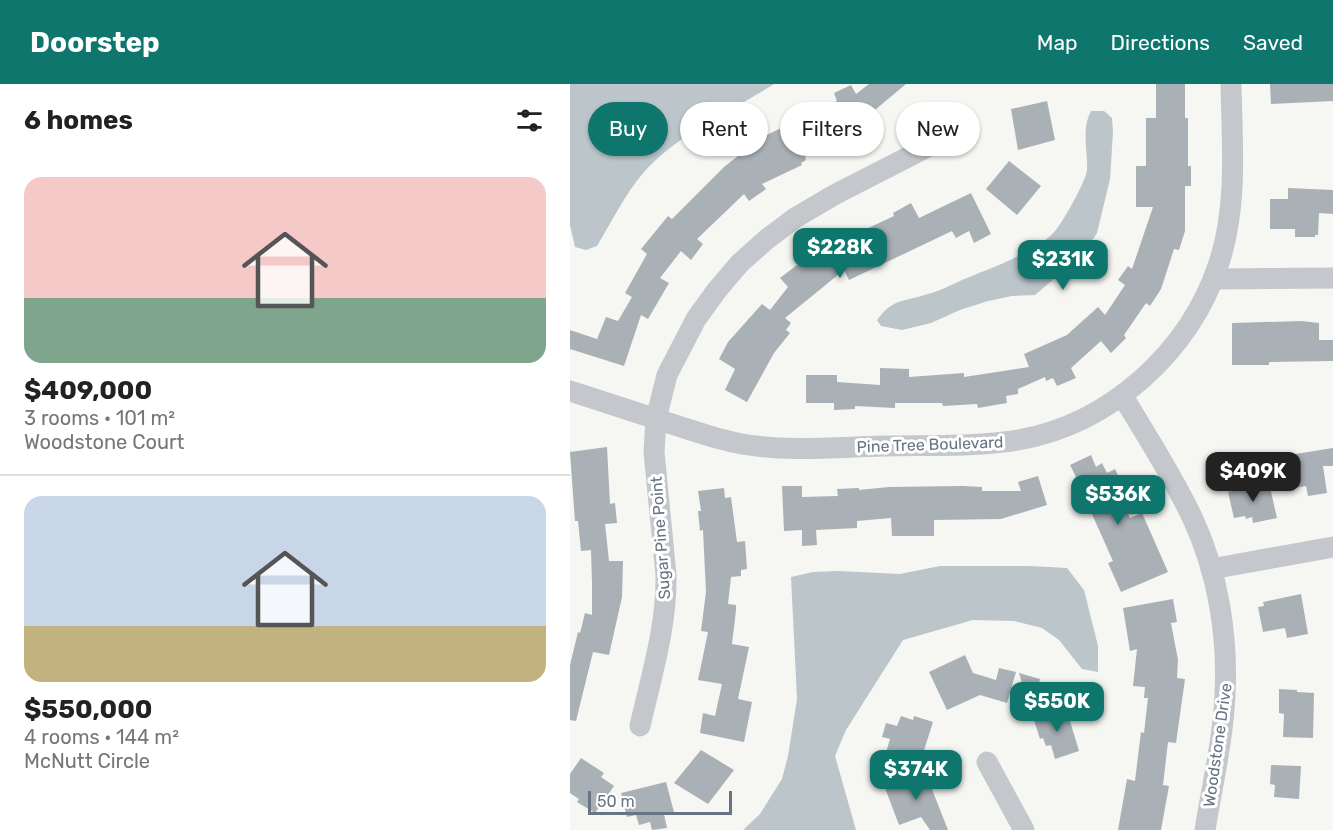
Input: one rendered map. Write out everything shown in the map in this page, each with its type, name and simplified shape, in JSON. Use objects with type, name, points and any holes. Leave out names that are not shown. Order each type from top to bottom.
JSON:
[{"type":"street","name":"Pine Tree Boulevard","points":[[570,391],[722,439],[777,447],[990,444],[1059,429],[1092,413],[1143,379],[1179,340],[1202,303],[1225,243],[1231,206],[1231,84]]},
{"type":"street","name":"Sugar Pine Point","points":[[640,726],[666,598],[666,575],[654,452],[656,418],[667,375],[687,335],[717,290],[740,263],[773,233],[818,203],[910,156]]},
{"type":"street","points":[[1213,279],[1333,278]]},
{"type":"street","name":"Woodstone Drive","points":[[1122,395],[1177,487],[1200,534],[1211,569],[1224,632],[1225,695],[1205,830]]},
{"type":"street","points":[[1211,569],[1333,547]]},
{"type":"street","points":[[987,762],[1024,830]]},
{"type":"shaded area","points":[[570,84],[774,84],[743,102],[680,102],[680,140],[668,149],[668,102],[588,102],[588,156],[660,156],[631,189],[597,246],[586,250],[575,247],[570,225]]},
{"type":"shaded area","points":[[1091,111],[1104,111],[1112,118],[1113,132],[1110,179],[1097,233],[1082,255],[1035,295],[1012,296],[988,301],[931,323],[902,330],[881,326],[877,320],[894,304],[937,291],[1012,259],[1037,246],[1055,231],[1074,201],[1086,175],[1086,125]]},
{"type":"shaded area","points":[[940,566],[1067,568],[1084,590],[1098,646],[1098,672],[1082,669],[1059,640],[1042,628],[1014,621],[973,620],[903,640],[846,730],[835,756],[856,830],[743,830],[760,814],[782,779],[788,756],[797,699],[791,577],[813,572],[838,571],[900,574]]},
{"type":"building","points":[[869,84],[906,84],[884,102],[835,102],[837,101],[834,93],[851,85],[856,94]]},
{"type":"building","points":[[1156,84],[1185,84],[1185,118],[1188,118],[1188,166],[1191,166],[1191,186],[1185,186],[1185,231],[1179,250],[1174,249],[1161,289],[1150,306],[1146,303],[1124,335],[1126,338],[1111,353],[1101,341],[1071,368],[1076,378],[1057,386],[1053,378],[1046,381],[1045,377],[1018,389],[1018,394],[1006,396],[1007,403],[978,408],[977,404],[943,406],[942,403],[895,403],[895,408],[855,406],[855,409],[834,410],[834,403],[806,403],[806,375],[837,375],[837,382],[880,385],[880,368],[909,369],[909,377],[964,373],[964,377],[1029,367],[1024,354],[1067,335],[1098,307],[1105,315],[1125,285],[1118,280],[1128,266],[1132,269],[1153,207],[1136,207],[1136,166],[1146,166],[1146,118],[1156,118]]},
{"type":"building","points":[[1270,84],[1333,84],[1333,101],[1271,104]]},
{"type":"building","points":[[1047,101],[1055,140],[1018,150],[1011,109]]},
{"type":"building","points":[[780,129],[780,156],[807,156],[806,160],[801,163],[802,165],[762,184],[766,189],[749,201],[744,194],[697,239],[703,244],[691,260],[681,251],[660,278],[669,283],[648,319],[641,315],[624,366],[570,349],[570,330],[597,339],[606,317],[618,321],[632,297],[625,293],[647,254],[641,249],[668,216],[672,219],[738,156],[768,156],[768,134]]},
{"type":"building","points":[[1009,161],[1041,186],[1017,215],[986,189]]},
{"type":"building","points":[[1288,188],[1333,190],[1333,214],[1319,213],[1318,235],[1315,237],[1295,237],[1295,229],[1270,229],[1270,199],[1288,199]]},
{"type":"building","points":[[971,193],[991,234],[974,243],[969,231],[956,238],[952,231],[849,280],[844,270],[785,318],[791,323],[786,330],[790,333],[774,353],[747,402],[725,390],[735,369],[719,359],[728,342],[762,304],[770,310],[788,287],[780,278],[810,255],[861,229],[864,230],[894,216],[893,213],[911,203],[919,218]]},
{"type":"building","points":[[1302,321],[1319,323],[1319,340],[1333,340],[1333,361],[1232,365],[1232,323]]},
{"type":"building","points":[[607,447],[610,504],[615,503],[617,523],[605,524],[609,561],[623,561],[622,597],[609,655],[593,652],[576,721],[570,720],[570,665],[585,613],[592,615],[592,583],[591,550],[581,551],[578,521],[575,521],[570,452]]},
{"type":"building","points":[[1333,448],[1333,466],[1323,466],[1327,493],[1308,496],[1306,486],[1288,489],[1283,456]]},
{"type":"building","points":[[1091,455],[1096,467],[1102,463],[1107,473],[1115,469],[1123,486],[1117,489],[1130,518],[1142,513],[1168,572],[1121,592],[1108,563],[1113,561],[1087,503],[1079,507],[1072,494],[1082,489],[1070,465]]},
{"type":"building","points":[[1038,476],[1047,505],[1001,519],[934,520],[934,536],[892,536],[891,518],[857,521],[857,528],[816,530],[817,545],[802,546],[802,530],[784,531],[782,486],[802,486],[802,497],[838,496],[837,489],[859,488],[859,490],[889,487],[963,486],[982,487],[982,491],[1021,491],[1018,482]]},
{"type":"building","points":[[1269,483],[1277,518],[1253,523],[1252,517],[1234,518],[1228,492]]},
{"type":"building","points":[[724,488],[725,498],[731,497],[737,542],[745,541],[747,569],[741,570],[741,576],[731,577],[728,604],[736,605],[732,644],[749,647],[738,699],[752,702],[744,742],[700,733],[703,713],[715,716],[722,684],[698,680],[708,632],[701,631],[706,592],[703,530],[700,531],[698,511],[701,511],[698,491]]},
{"type":"building","points":[[1301,594],[1308,634],[1287,638],[1285,628],[1263,632],[1258,607],[1264,606],[1263,602]]},
{"type":"building","points":[[1173,599],[1177,622],[1171,623],[1178,660],[1177,678],[1185,679],[1176,743],[1168,742],[1163,785],[1169,786],[1161,830],[1118,830],[1127,779],[1135,781],[1148,698],[1144,698],[1145,687],[1133,686],[1137,649],[1130,651],[1123,608]]},
{"type":"building","points":[[965,655],[973,673],[996,680],[999,668],[1016,672],[1007,703],[980,695],[947,710],[929,672]]},
{"type":"building","points":[[1019,673],[1040,679],[1031,712]]},
{"type":"building","points":[[1279,689],[1314,693],[1313,738],[1283,737],[1284,714],[1279,713]]},
{"type":"building","points":[[1052,711],[1054,715],[1067,711],[1079,751],[1055,759],[1051,745],[1046,746],[1043,738],[1040,739],[1033,717]]},
{"type":"building","points":[[901,716],[913,720],[914,716],[933,722],[919,766],[885,756],[890,739],[882,737],[886,723],[897,726]]},
{"type":"building","points":[[701,750],[734,770],[708,804],[674,783]]},
{"type":"building","points":[[581,758],[604,773],[601,777],[614,786],[595,813],[577,802],[579,799],[570,793],[570,774]]},
{"type":"building","points":[[1271,765],[1301,766],[1299,799],[1274,797],[1275,785],[1270,784]]},
{"type":"building","points":[[924,769],[948,830],[930,830],[921,817],[899,825],[885,788],[897,783],[896,780]]},
{"type":"building","points":[[666,782],[674,812],[664,814],[667,828],[652,830],[650,822],[639,825],[636,815],[627,817],[621,793]]}]
